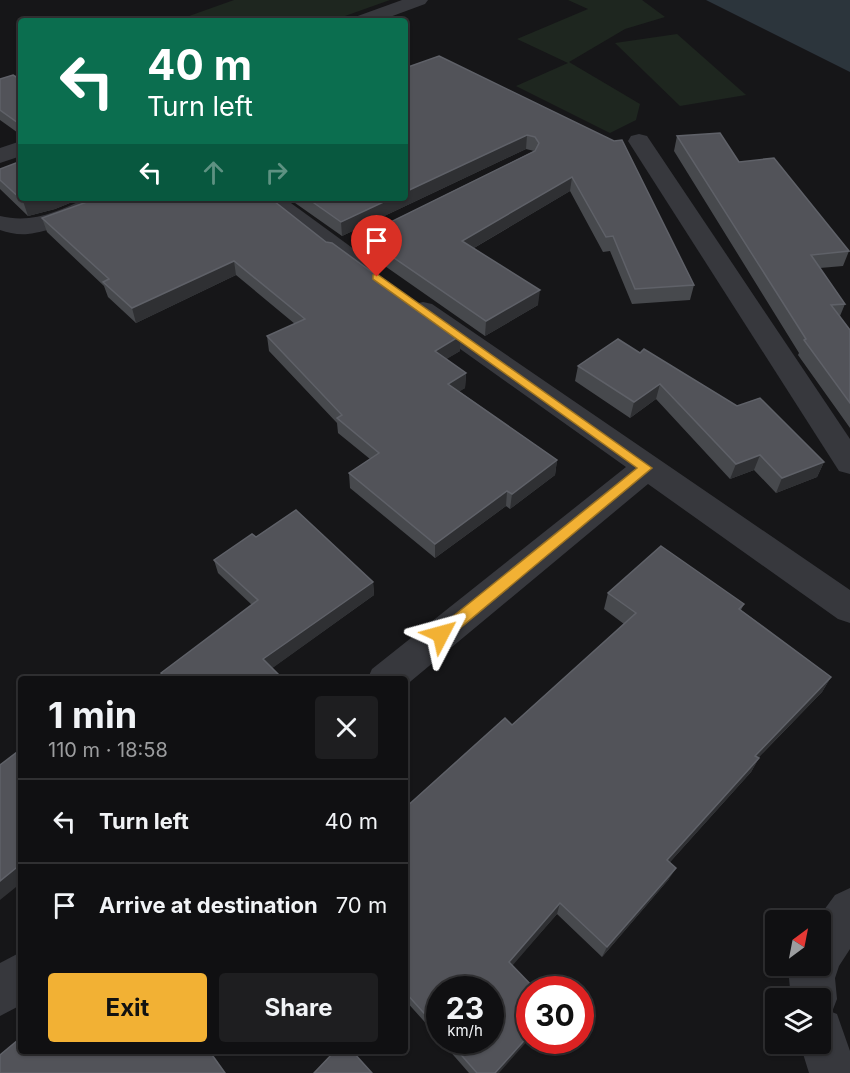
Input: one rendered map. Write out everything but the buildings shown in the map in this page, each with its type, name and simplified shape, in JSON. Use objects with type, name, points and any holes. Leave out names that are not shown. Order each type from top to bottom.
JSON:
[{"type":"street","points":[[370,18],[419,0]]},
{"type":"street","points":[[639,141],[850,463]]},
{"type":"street","points":[[0,156],[18,149]]},
{"type":"street","points":[[0,223],[22,227],[36,225],[99,201]]},
{"type":"street","points":[[274,201],[349,245],[396,291],[850,609]]},
{"type":"street","points":[[390,676],[646,468]]},
{"type":"street","points":[[831,938],[850,910]]},
{"type":"street","points":[[0,993],[18,978]]},
{"type":"street","points":[[827,1054],[833,1073]]},
{"type":"shaded area","points":[[234,0],[390,0],[339,18],[183,18]]},
{"type":"shaded area","points":[[568,0],[642,0],[665,17],[625,29],[569,62],[640,104],[636,120],[610,133],[516,86],[568,63],[517,39],[588,9]]},
{"type":"shaded area","points":[[706,0],[850,0],[850,72]]},
{"type":"shaded area","points":[[677,34],[746,95],[680,106],[615,43]]},
{"type":"route","points":[[377,277],[646,468],[441,634]]}]
